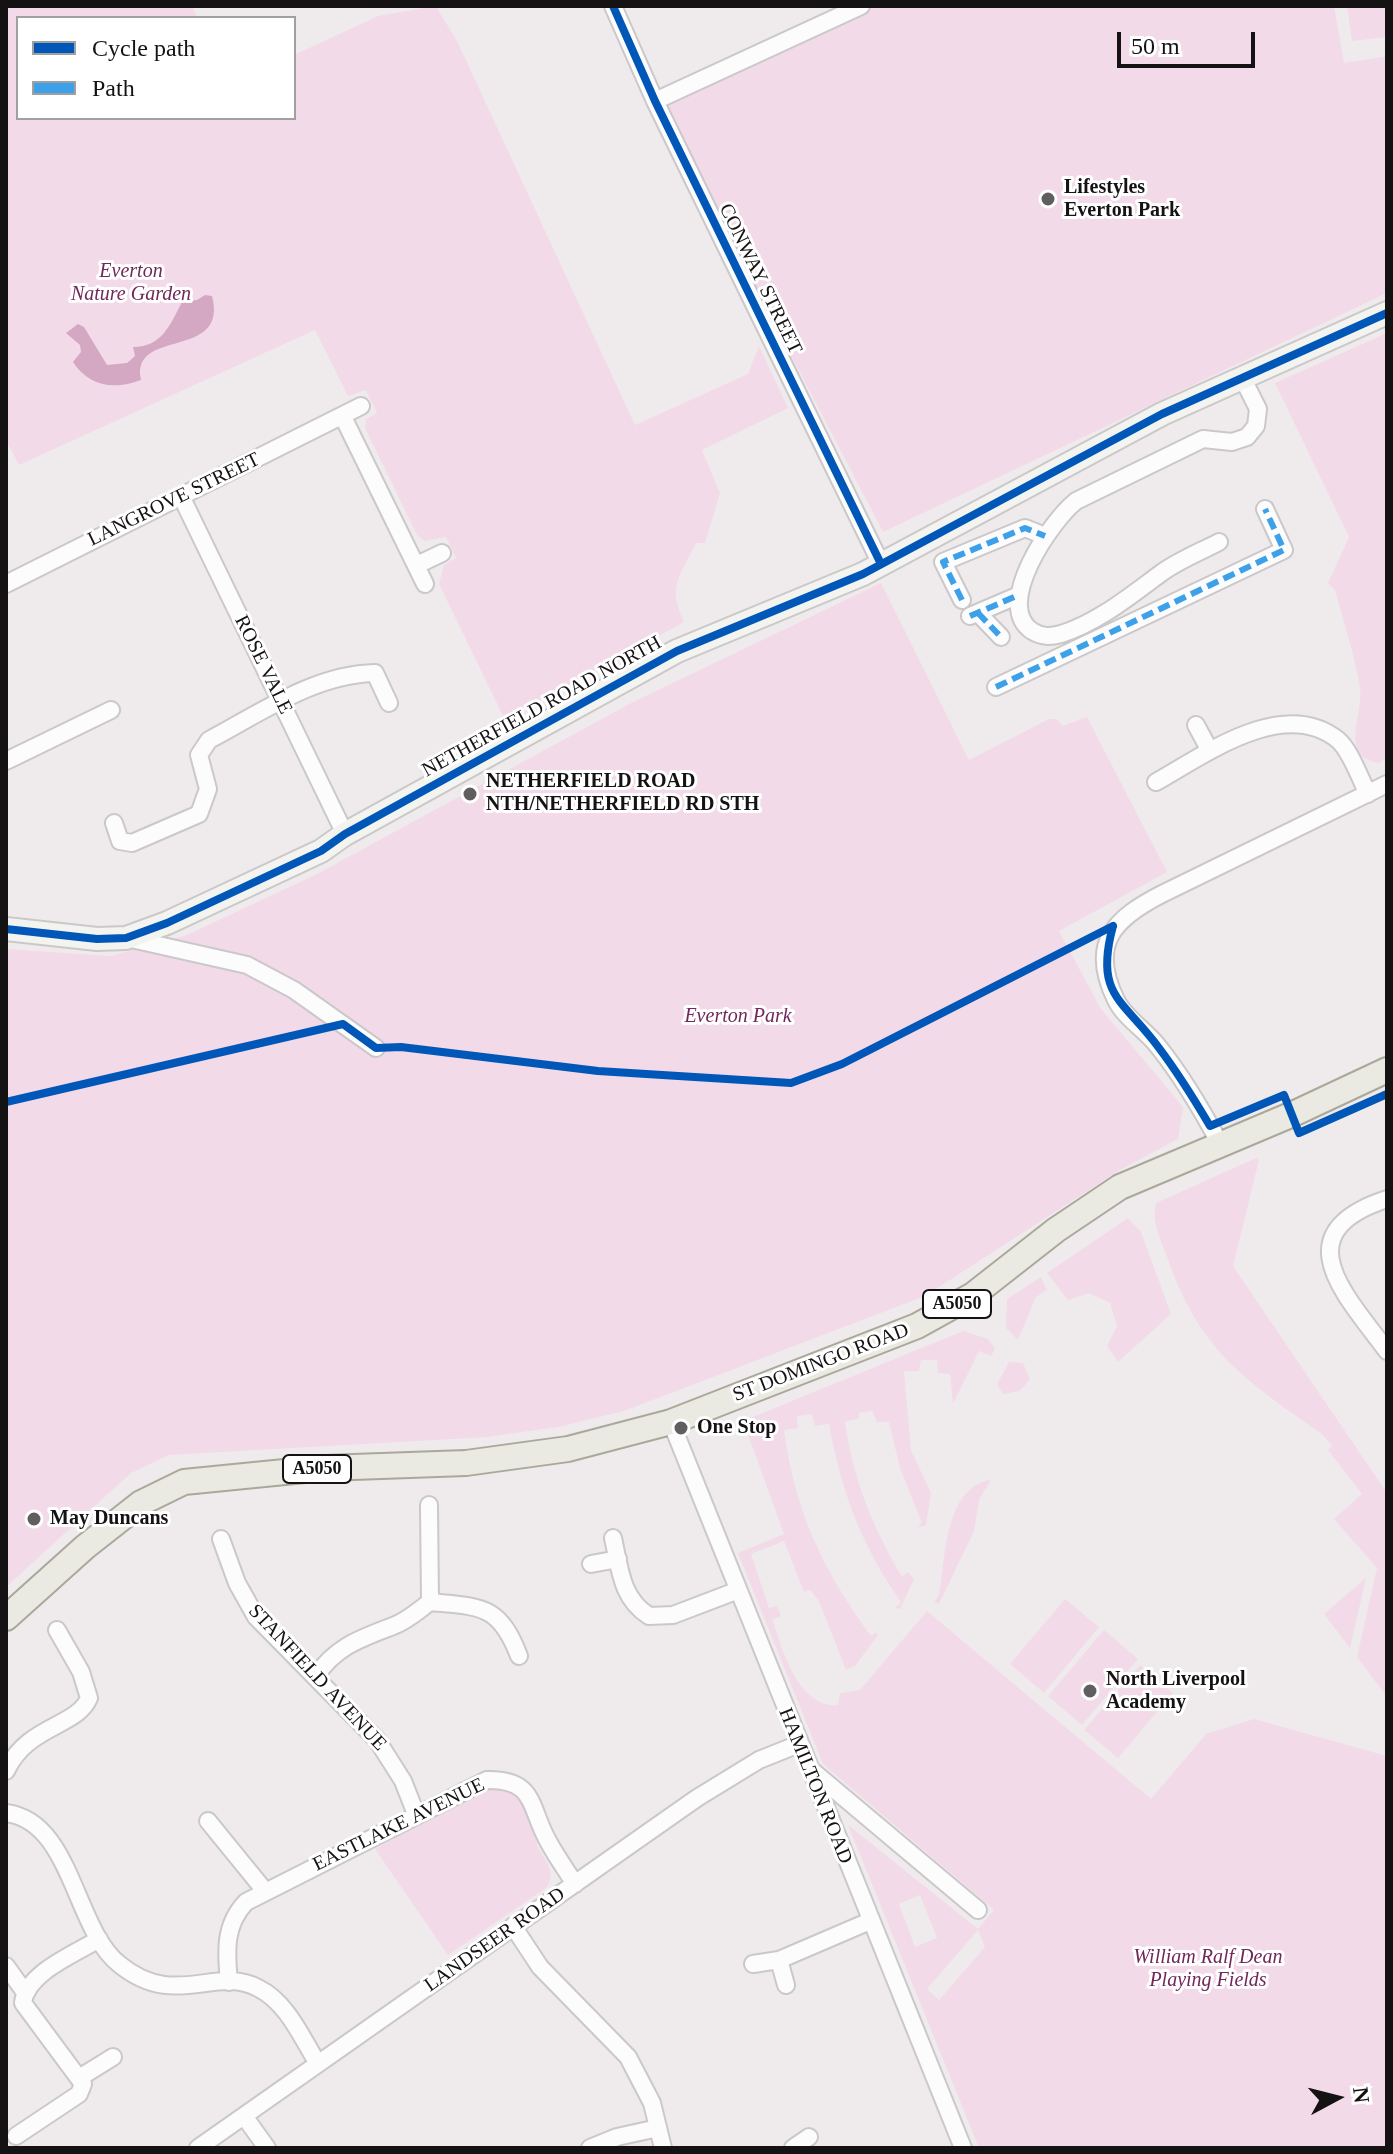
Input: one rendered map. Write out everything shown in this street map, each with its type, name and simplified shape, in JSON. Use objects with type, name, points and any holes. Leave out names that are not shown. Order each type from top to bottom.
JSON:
[{"type":"main road","name":"ST DOMINGO ROAD","points":[[671,1422],[917,1326],[973,1295],[1056,1230],[1120,1187],[1387,1070]]},
{"type":"main road","name":"A5050","points":[[6,1618],[85,1547],[141,1503],[184,1482],[325,1468],[466,1463],[568,1449],[671,1422]]},
{"type":"street","name":"CONWAY STREET","points":[[613,6],[655,101],[881,564]]},
{"type":"street","points":[[655,101],[861,6]]},
{"type":"street","name":"NETHERFIELD ROAD NORTH","points":[[6,929],[97,939],[126,938],[167,923],[321,851],[345,834],[677,651],[881,564],[1162,414],[1387,313]]},
{"type":"street","points":[[1219,542],[1160,574],[1136,595],[1064,633],[1047,637],[1024,625],[1017,610],[1019,595],[1045,536],[1059,515],[1088,494],[1203,439],[1232,442],[1247,437],[1256,426],[1258,409],[1242,377]]},
{"type":"street","name":"LANGROVE STREET","points":[[6,584],[361,406]]},
{"type":"street","points":[[343,417],[425,584]]},
{"type":"street","name":"ROSE VALE","points":[[181,496],[345,834]]},
{"type":"street","points":[[996,687],[1284,550],[1265,509]]},
{"type":"street","points":[[962,600],[943,562],[1025,528],[1045,536]]},
{"type":"street","points":[[417,565],[442,553]]},
{"type":"street","points":[[1001,637],[974,615],[1019,595]]},
{"type":"street","points":[[114,823],[120,841],[132,843],[199,814],[208,789],[199,755],[209,740],[323,681],[352,673],[375,673],[389,703]]},
{"type":"street","points":[[6,761],[111,710]]},
{"type":"street","points":[[1196,725],[1210,751]]},
{"type":"street","points":[[1156,782],[1210,751],[1258,729],[1285,725],[1314,728],[1339,741],[1368,794]]},
{"type":"street","points":[[1220,1144],[1186,1086],[1157,1045],[1116,1002],[1105,954],[1113,926],[1127,912],[1150,900],[1387,784]]},
{"type":"street","points":[[126,938],[247,965],[294,990],[376,1048]]},
{"type":"street","points":[[1387,1199],[1359,1208],[1341,1222],[1329,1246],[1335,1280],[1387,1351]]},
{"type":"street","name":"HAMILTON ROAD","points":[[671,1422],[736,1591],[963,2148]]},
{"type":"street","points":[[429,1505],[430,1602]]},
{"type":"street","points":[[613,1538],[630,1602],[649,1616],[673,1615],[736,1591]]},
{"type":"street","name":"STANFIELD AVENUE","points":[[221,1539],[237,1583],[256,1617],[377,1740],[403,1781],[416,1814]]},
{"type":"street","points":[[591,1564],[618,1559]]},
{"type":"street","points":[[316,1676],[344,1647],[393,1626],[430,1602],[490,1611],[506,1627],[519,1656]]},
{"type":"street","points":[[6,1771],[29,1739],[80,1712],[89,1698],[81,1672],[57,1630]]},
{"type":"street","name":"LANDSEER ROAD","points":[[198,2148],[732,1776],[799,1744]]},
{"type":"street","points":[[808,1768],[978,1910]]},
{"type":"street","name":"EASTLAKE AVENUE","points":[[229,1982],[227,1954],[231,1921],[246,1902],[487,1780],[514,1782],[529,1796],[546,1839],[575,1884]]},
{"type":"street","points":[[6,1813],[25,1818],[46,1835],[110,1956],[144,1981],[180,1987],[244,1982],[270,1996],[291,2019],[318,2064]]},
{"type":"street","points":[[208,1821],[265,1891]]},
{"type":"street","points":[[753,1964],[779,1960],[870,1921]]},
{"type":"street","points":[[513,1926],[547,1975],[628,2057],[642,2080],[663,2148]]},
{"type":"street","points":[[16,2136],[79,2094],[83,2084],[23,2003],[24,1991],[34,1980],[99,1939]]},
{"type":"street","points":[[779,1960],[786,1985]]},
{"type":"street","points":[[6,1966],[24,1991]]},
{"type":"street","points":[[79,2078],[113,2057]]},
{"type":"street","points":[[244,2116],[267,2148]]},
{"type":"street","points":[[590,2148],[617,2137],[658,2128]]},
{"type":"street","points":[[793,2148],[809,2137]]},
{"type":"green space","name":"Everton Nature Garden","points":[[6,6],[192,6],[197,16],[16,16],[16,120],[296,120],[296,54],[378,16],[436,6],[458,43],[635,425],[748,374],[759,346],[788,408],[702,450],[720,493],[705,543],[696,543],[678,581],[676,599],[684,622],[505,720],[439,584],[444,565],[456,558],[446,537],[425,541],[417,535],[365,428],[366,419],[377,413],[366,390],[348,396],[315,330],[19,465],[6,440]]},
{"type":"green space","name":"Lifestyles Everton Park","points":[[868,6],[1334,6],[1344,63],[1387,56],[1387,293],[883,532],[660,104]]},
{"type":"green space","points":[[1347,6],[1387,6],[1387,37],[1352,41]]},
{"type":"green space","points":[[1387,333],[1387,758],[1379,763],[1367,759],[1359,752],[1356,743],[1360,688],[1335,590],[1328,583],[1349,537],[1275,383]]},
{"type":"green space","name":"Everton Park","points":[[881,583],[969,760],[1049,719],[1056,719],[1063,726],[1087,717],[1167,872],[1059,931],[1101,1009],[1183,1107],[1178,1139],[1120,1170],[925,1296],[624,1411],[558,1427],[487,1437],[169,1455],[131,1473],[6,1587],[6,949],[111,956],[187,935],[319,873],[631,703]]},
{"type":"green space","points":[[1256,1158],[1259,1160],[1233,1266],[1387,1493],[1387,1697],[1357,1657],[1377,1568],[1334,1519],[1362,1494],[1328,1450],[1332,1446],[1322,1434],[1247,1379],[1210,1340],[1180,1290],[1156,1224],[1156,1203]]},
{"type":"green space","points":[[1128,1218],[1141,1232],[1171,1314],[1118,1362],[1107,1346],[1117,1326],[1110,1303],[1089,1293],[1068,1300],[1047,1273]]},
{"type":"green space","points":[[1041,1277],[1047,1290],[1036,1297],[1018,1340],[1006,1328],[1007,1299]]},
{"type":"green space","name":"William Ralf Dean Playing Fields","points":[[963,1331],[988,1339],[995,1349],[991,1356],[979,1351],[953,1404],[950,1374],[938,1373],[937,1360],[921,1360],[919,1371],[904,1371],[911,1450],[931,1493],[926,1525],[916,1528],[922,1523],[900,1468],[889,1422],[877,1422],[872,1411],[859,1413],[859,1419],[845,1421],[853,1463],[873,1521],[902,1577],[908,1572],[914,1579],[900,1609],[895,1608],[901,1602],[875,1560],[855,1518],[829,1424],[815,1426],[812,1414],[797,1416],[798,1428],[784,1430],[795,1488],[825,1563],[871,1636],[876,1632],[878,1635],[855,1666],[846,1670],[819,1601],[810,1590],[804,1592],[784,1541],[751,1554],[769,1608],[777,1606],[781,1616],[772,1620],[787,1661],[802,1687],[812,1697],[838,1705],[840,1693],[860,1690],[927,1611],[1151,1799],[1206,1734],[1254,1719],[1387,1756],[1387,2148],[979,2148],[848,1825],[978,1929],[994,1910],[823,1764],[738,1553],[784,1534],[743,1421]],"holes":[[[920,1895],[937,1938],[915,1947],[899,1904]],[[978,1930],[985,1947],[939,2000],[927,1989]]]},
{"type":"green space","points":[[1009,1362],[1023,1363],[1030,1379],[1020,1391],[1003,1394],[997,1384]]},
{"type":"green space","points":[[991,1480],[979,1500],[974,1531],[939,1604],[934,1602],[939,1595],[946,1544],[956,1510],[964,1496],[976,1485]]},
{"type":"green space","points":[[1366,1578],[1350,1648],[1324,1614]]},
{"type":"green space","points":[[1065,1599],[1099,1627],[1044,1693],[1010,1664]]},
{"type":"green space","points":[[1104,1630],[1138,1659],[1082,1725],[1048,1696]]},
{"type":"green space","points":[[1140,1665],[1173,1693],[1118,1758],[1084,1730]]},
{"type":"green space","points":[[486,1787],[510,1792],[525,1804],[534,1823],[537,1846],[549,1867],[549,1882],[546,1888],[448,1955],[375,1849],[394,1839],[392,1835]]},
{"type":"shaded area","points":[[205,295],[212,296],[213,316],[207,329],[150,354],[142,364],[141,380],[122,385],[103,384],[87,377],[73,362],[81,352],[80,345],[66,333],[78,324],[84,327],[107,365],[127,363],[135,356],[133,347],[151,343],[164,333],[182,302],[197,300]]},
{"type":"marked path","points":[[996,687],[1284,550],[1265,509]]},
{"type":"marked path","points":[[962,600],[943,562],[1025,528],[1045,536]]},
{"type":"marked path","points":[[970,616],[1019,595]]},
{"type":"marked path","points":[[978,613],[1001,637]]},
{"type":"cycle path","points":[[613,6],[655,101],[881,564]]},
{"type":"cycle path","points":[[6,929],[97,939],[126,938],[167,923],[321,851],[345,834],[677,651],[863,574],[1162,414],[1387,313]]},
{"type":"cycle path","points":[[1113,926],[1107,968],[1115,995],[1166,1057],[1210,1126],[1284,1095],[1299,1133],[1387,1094]]},
{"type":"cycle path","points":[[6,1102],[343,1024],[376,1048],[401,1047],[598,1071],[791,1083],[842,1064],[1113,926]]},
{"type":"place","name":"Lifestyles Everton Park","points":[[1048,199]]},
{"type":"place","name":"NETHERFIELD ROAD NTH/NETHERFIELD RD STH","points":[[470,794]]},
{"type":"place","name":"One Stop","points":[[681,1428]]},
{"type":"place","name":"May Duncans","points":[[34,1519]]},
{"type":"place","name":"North Liverpool Academy","points":[[1090,1691]]}]
